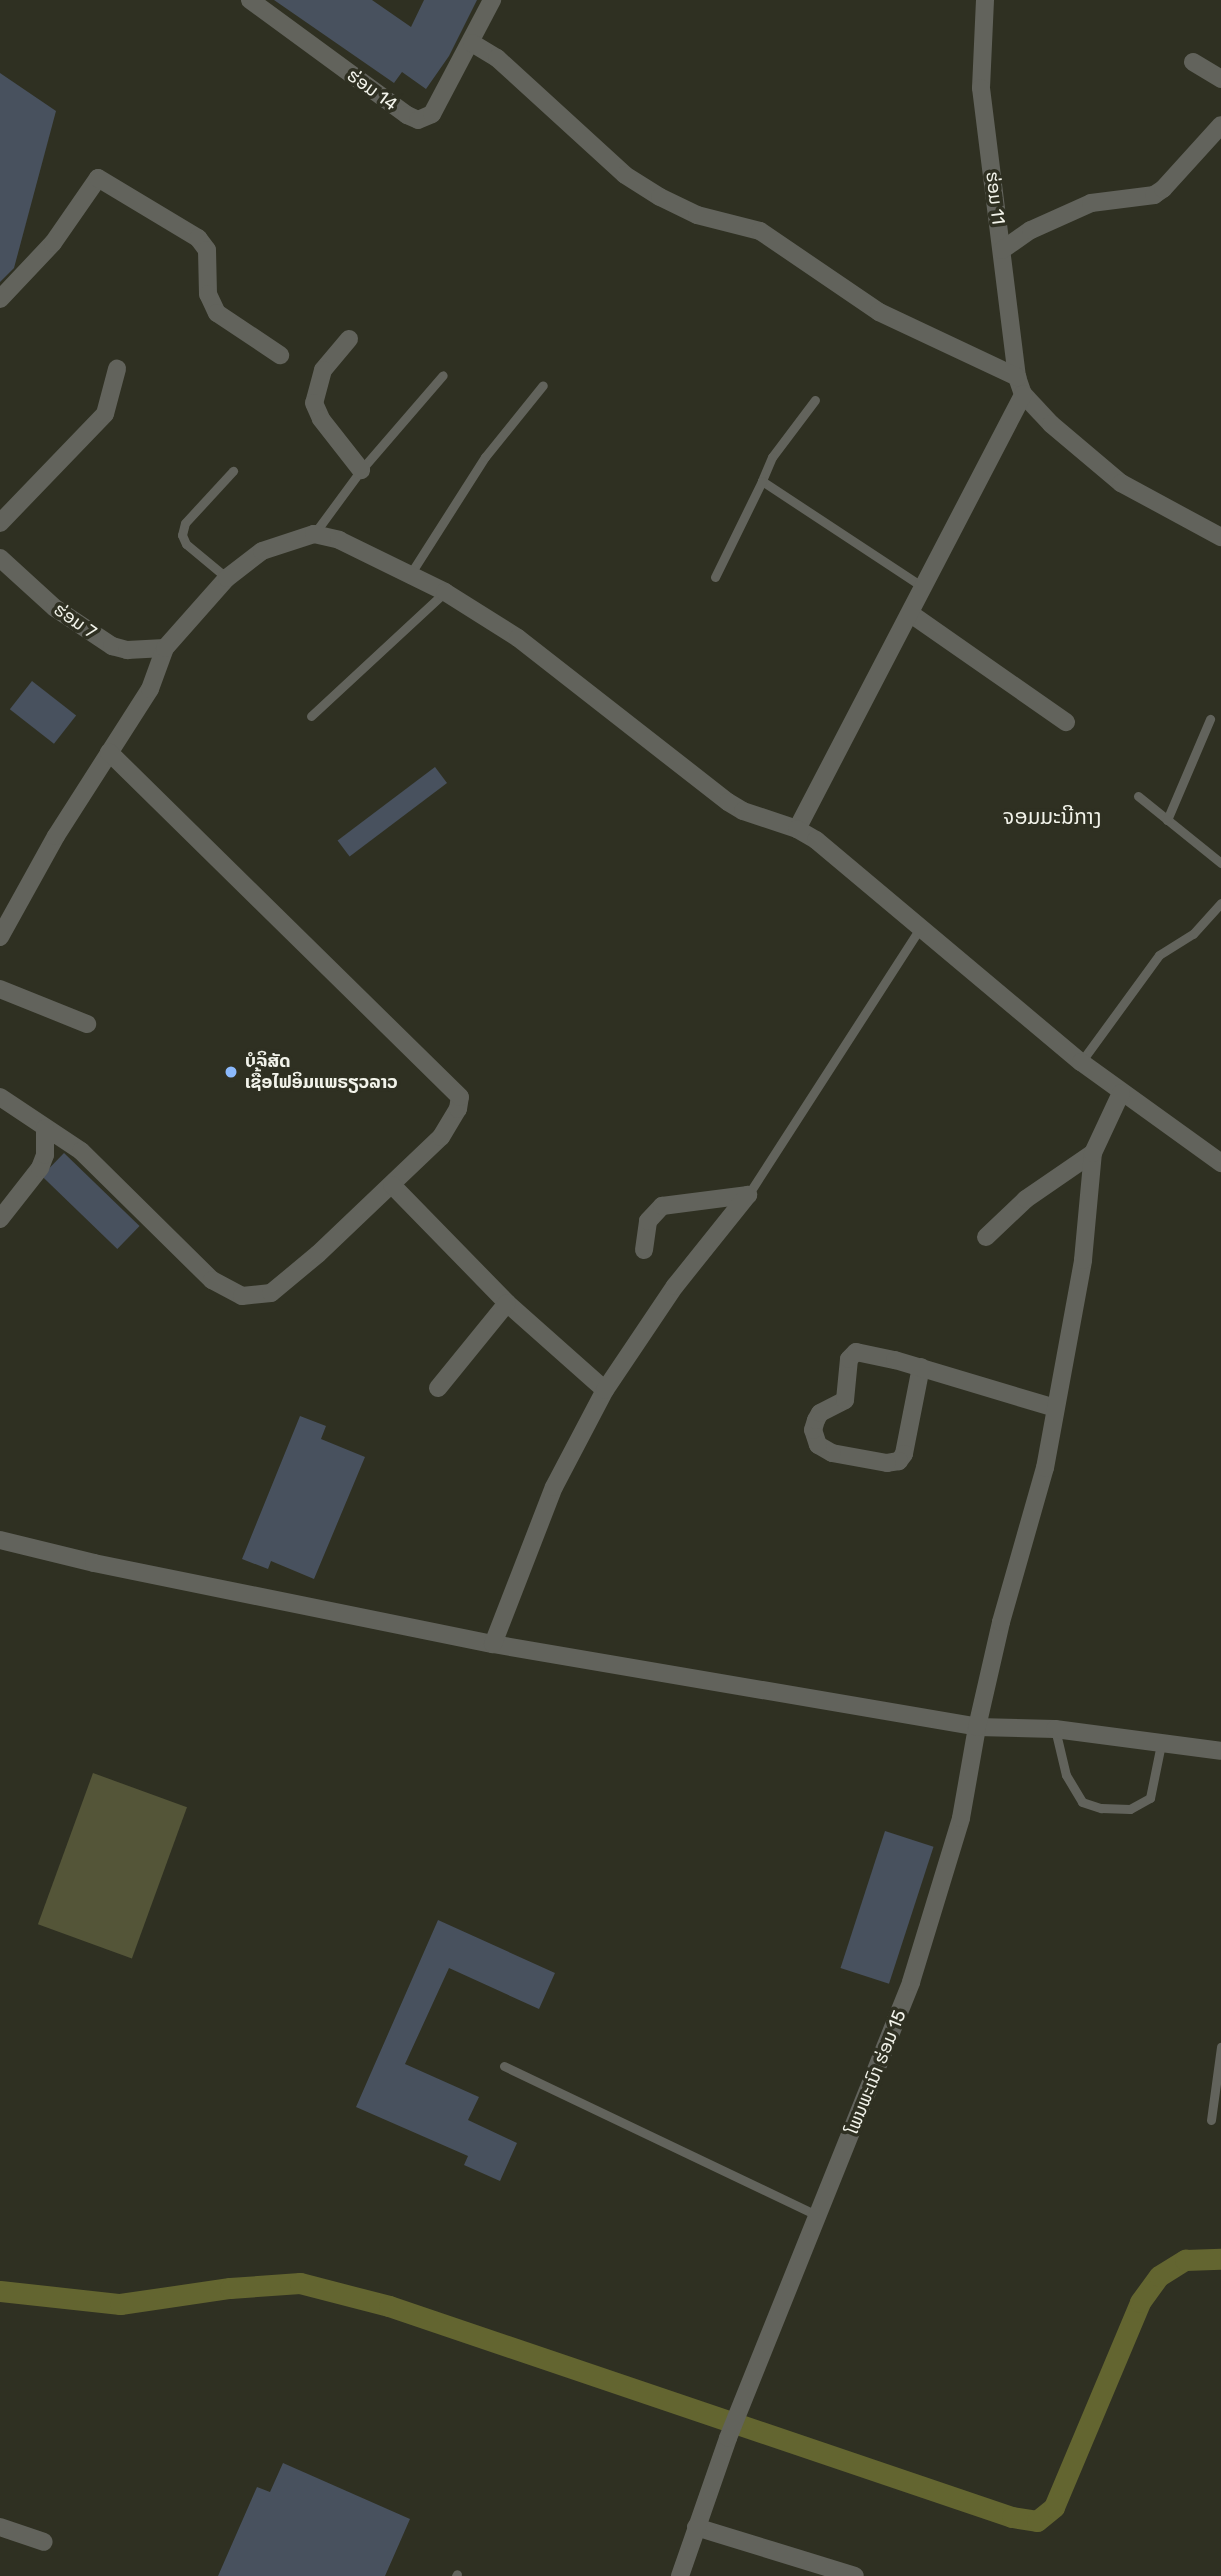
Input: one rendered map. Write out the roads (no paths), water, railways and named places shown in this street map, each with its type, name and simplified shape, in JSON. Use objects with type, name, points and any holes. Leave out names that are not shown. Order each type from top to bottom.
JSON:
[{"type":"street","name":"ຮ່ອມ 14","points":[[250,0],[407,115],[418,120],[432,114],[472,43]]},
{"type":"street","points":[[492,0],[472,43],[497,58],[625,175],[660,197],[697,215],[760,231],[879,312],[1020,385],[1051,424],[1121,483],[1221,537]]},
{"type":"street","name":"ຮ່ອມ 11","points":[[985,0],[981,88],[1020,385]]},
{"type":"street","points":[[1193,62],[1221,79]]},
{"type":"street","points":[[1002,250],[1031,230],[1091,203],[1154,195],[1163,189],[1221,125]]},
{"type":"street","points":[[0,299],[53,243],[98,178],[198,238],[207,250],[208,294],[217,313],[280,355]]},
{"type":"street","points":[[349,339],[323,370],[314,403],[321,418],[361,470]]},
{"type":"street","points":[[0,523],[105,414],[114,390],[117,369]]},
{"type":"street","points":[[797,829],[925,588],[1020,385]]},
{"type":"street","points":[[0,937],[56,836],[150,689],[165,648],[227,578],[262,551],[314,534],[339,540],[445,592],[518,638],[728,802],[743,811],[797,829],[816,840],[1081,1062],[1221,1163]]},
{"type":"street","name":"ຮ່ອມ 7","points":[[0,558],[55,608],[112,646],[127,650],[165,648]]},
{"type":"street","points":[[911,614],[1066,723]]},
{"type":"street","points":[[0,1097],[81,1151],[212,1280],[242,1296],[271,1293],[392,1185],[441,1137],[453,1119],[460,1097],[109,752]]},
{"type":"street","points":[[0,989],[87,1024]]},
{"type":"street","points":[[986,1237],[1026,1199],[1093,1153],[1121,1093]]},
{"type":"street","points":[[0,1219],[40,1168],[45,1155],[45,1128]]},
{"type":"street","name":"ໂພນພະເນົາ ຮ່ອມ 15","points":[[696,2527],[728,2438],[911,1982],[961,1818],[977,1727],[1001,1622],[1045,1468],[1083,1260],[1093,1153]]},
{"type":"street","points":[[392,1185],[507,1303],[605,1390]]},
{"type":"street","points":[[644,1250],[648,1222],[662,1206],[748,1195]]},
{"type":"street","points":[[493,1644],[554,1487],[605,1390],[675,1286],[748,1195]]},
{"type":"street","points":[[438,1388],[507,1303]]},
{"type":"street","points":[[921,1367],[904,1454],[899,1461],[887,1463],[832,1454],[818,1445],[813,1430],[820,1413],[845,1400],[851,1354],[856,1352],[921,1367],[1055,1408]]},
{"type":"street","points":[[0,1540],[107,1566],[493,1644],[977,1727],[1055,1730],[1221,1751]]},
{"type":"street","points":[[0,2527],[44,2542]]},
{"type":"street","points":[[680,2576],[696,2527],[855,2576]]},
{"type":"lane","points":[[314,534],[361,470],[443,375]]},
{"type":"lane","points":[[411,573],[485,457],[543,385]]},
{"type":"lane","points":[[715,578],[772,457],[815,400]]},
{"type":"lane","points":[[227,578],[186,544],[182,534],[185,523],[233,471]]},
{"type":"lane","points":[[762,481],[925,588]]},
{"type":"lane","points":[[311,716],[445,592]]},
{"type":"lane","points":[[1167,820],[1210,719]]},
{"type":"lane","points":[[1138,796],[1221,863]]},
{"type":"lane","points":[[1081,1062],[1159,955],[1193,934],[1221,903]]},
{"type":"lane","points":[[748,1195],[921,928]]},
{"type":"lane","points":[[1055,1730],[1066,1775],[1082,1802],[1101,1808],[1130,1809],[1150,1798],[1161,1744]]},
{"type":"lane","points":[[1211,2120],[1221,2047]]},
{"type":"lane","points":[[504,2066],[819,2216]]},
{"type":"waterway","points":[[0,2291],[120,2304],[230,2288],[300,2283],[389,2306],[1012,2517],[1037,2521],[1054,2507],[1140,2302],[1159,2276],[1185,2260],[1221,2259]]},
{"type":"place","name":"ບໍລິສັດ ເຊື້ອໄຟອິມແພຣຽວລາວ","points":[[231,1072]]},
{"type":"district","name":"ຈອມມະນີກາງ","points":[[1052,817]]}]
